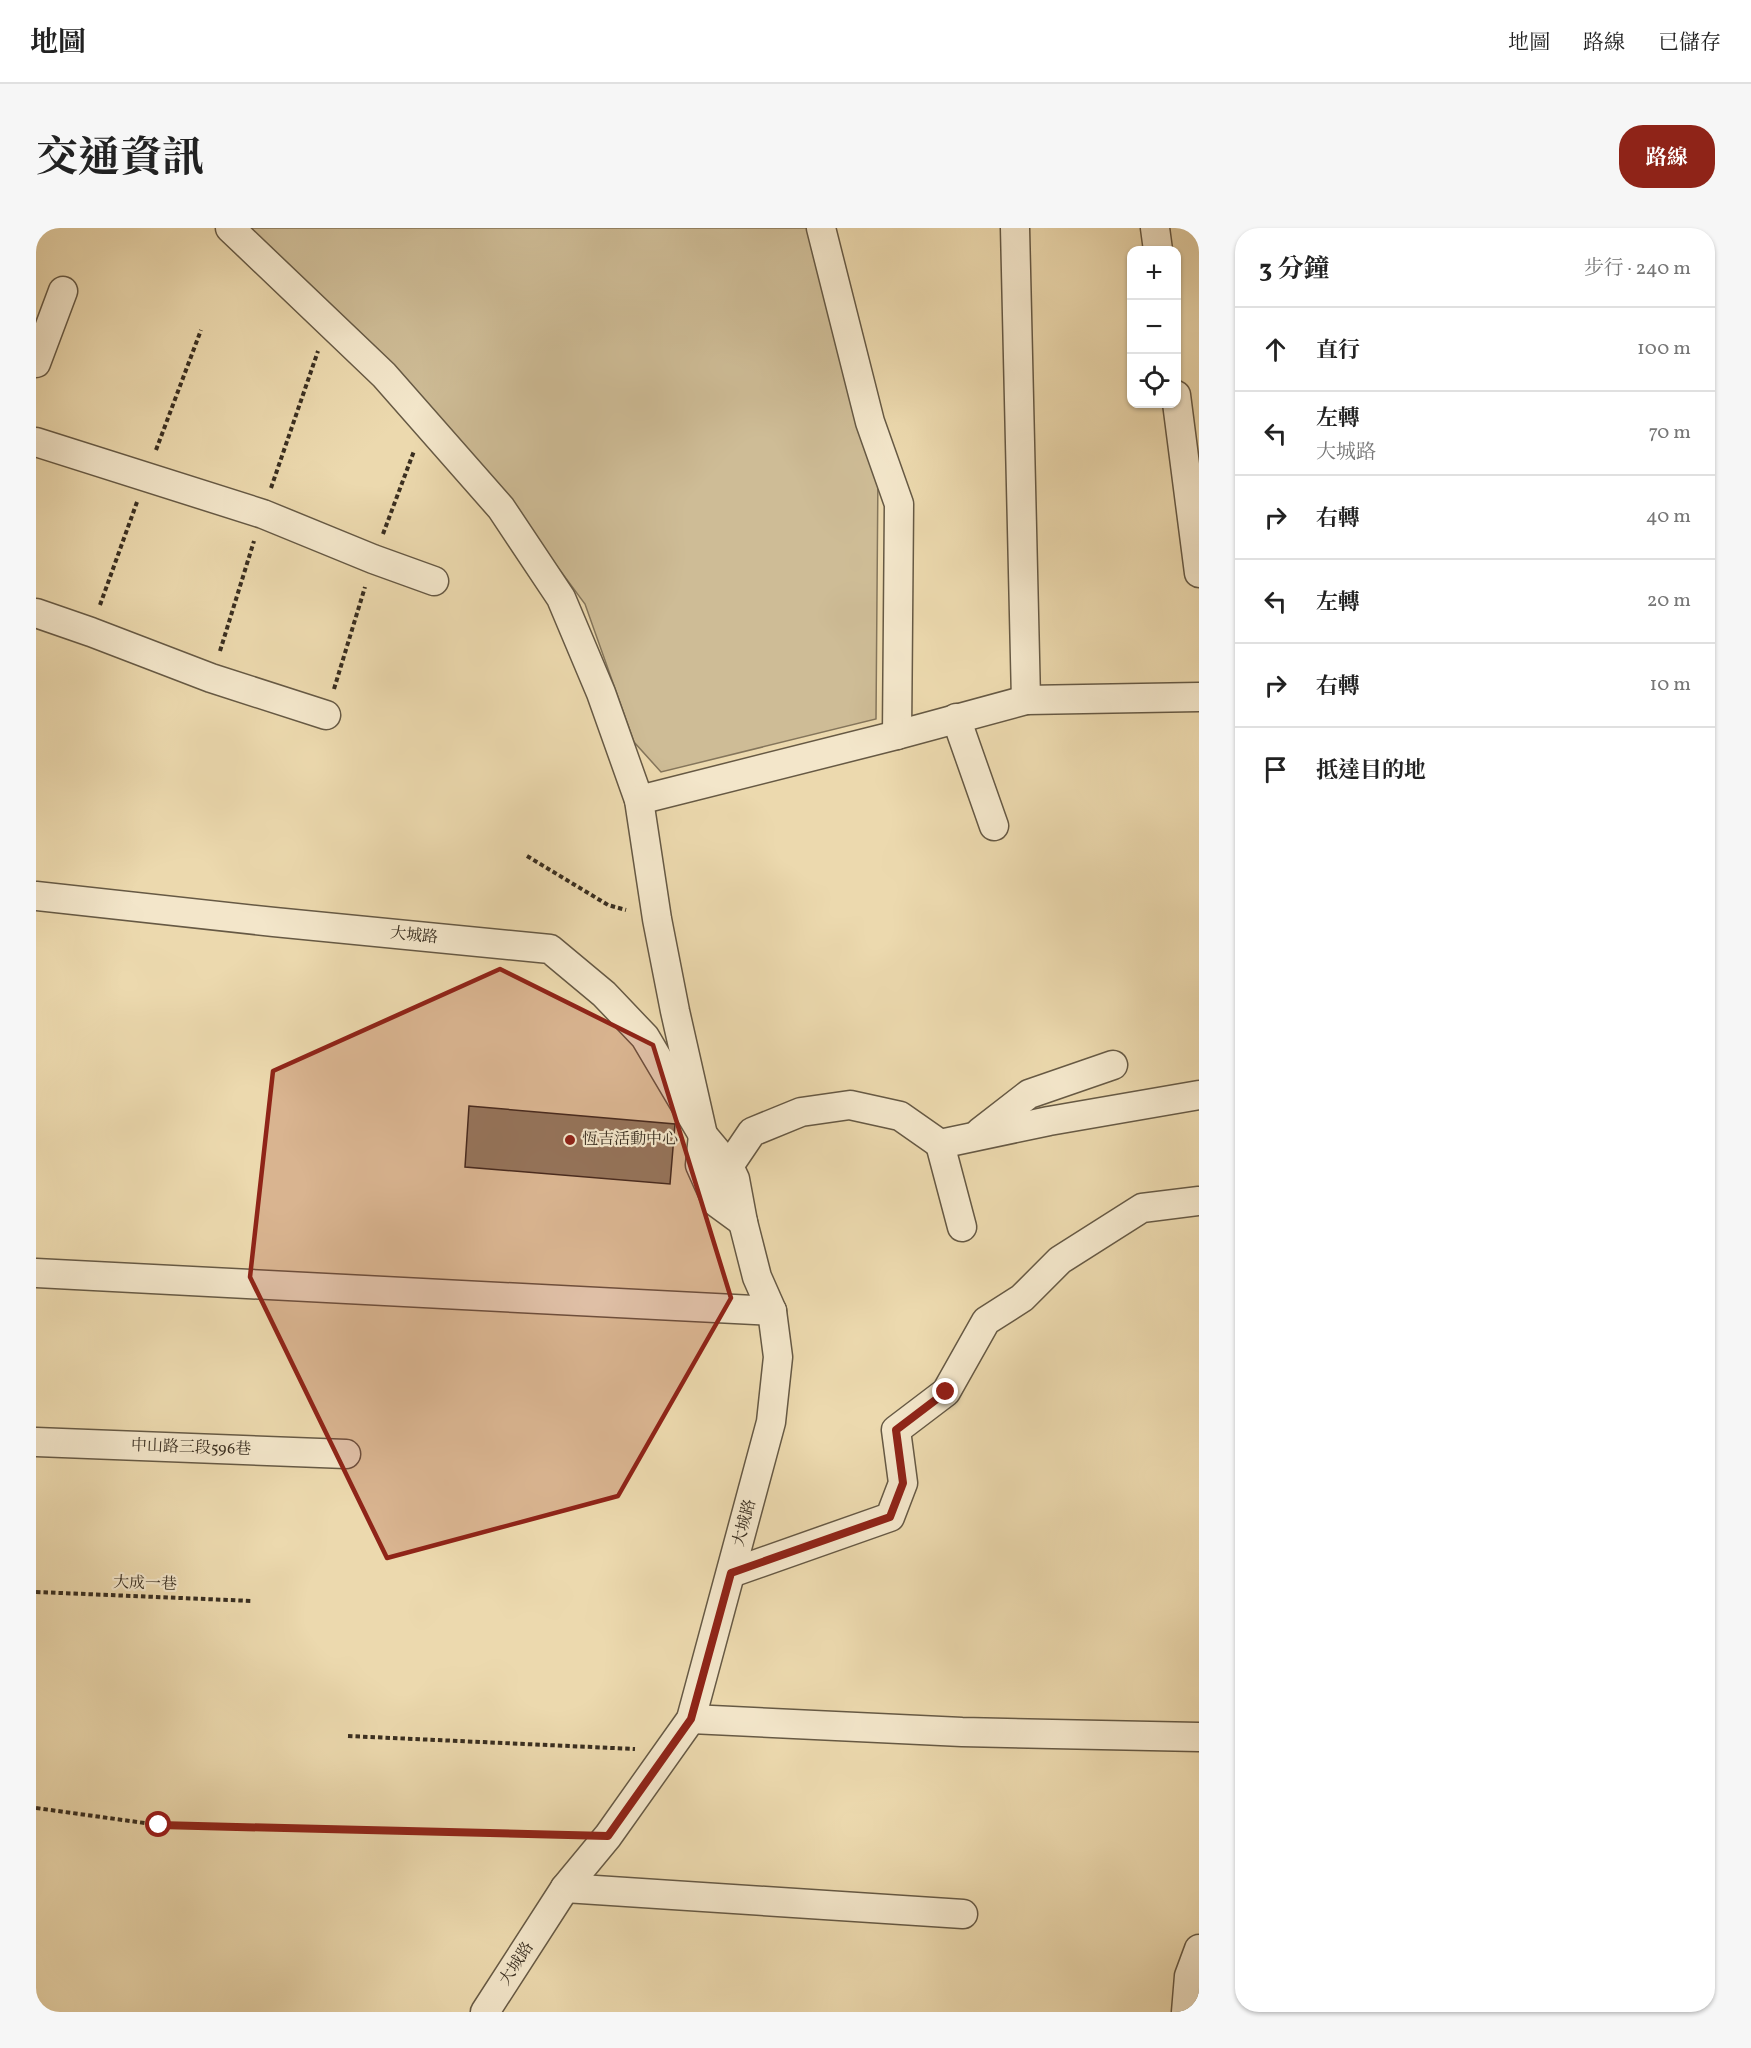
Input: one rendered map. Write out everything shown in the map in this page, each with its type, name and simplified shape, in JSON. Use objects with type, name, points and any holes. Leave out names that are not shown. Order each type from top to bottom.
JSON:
[{"type":"lane","points":[[230,228],[384,375],[501,508],[561,598],[601,693],[639,800],[657,920],[703,1135],[700,1165],[717,1203],[743,1222]]},
{"type":"lane","points":[[821,228],[870,422],[899,504],[897,735]]},
{"type":"lane","points":[[1015,228],[1026,700]]},
{"type":"lane","points":[[1155,228],[1157,246]]},
{"type":"lane","points":[[36,363],[63,291]]},
{"type":"lane","points":[[1178,408],[1199,573]]},
{"type":"lane","points":[[36,441],[262,514],[434,581]]},
{"type":"lane","points":[[36,614],[91,632],[211,678],[326,715]]},
{"type":"lane","points":[[639,800],[1026,700],[1199,697]]},
{"type":"lane","points":[[956,718],[993,826]]},
{"type":"lane","name":"大城路","points":[[36,896],[550,949],[604,994],[645,1037],[703,1135],[729,1166],[735,1179],[757,1277],[772,1311],[778,1357],[771,1422],[691,1719],[608,1836],[565,1888],[485,2012]]},
{"type":"lane","points":[[974,1137],[1029,1094],[1113,1065]]},
{"type":"lane","points":[[940,1144],[1049,1121],[1199,1095]]},
{"type":"lane","points":[[729,1166],[752,1132],[801,1112],[850,1105],[900,1116],[940,1144],[962,1227]]},
{"type":"lane","points":[[731,1573],[890,1517],[903,1483],[896,1430],[946,1392],[986,1321],[1022,1298],[1060,1260],[1142,1208],[1199,1201]]},
{"type":"lane","points":[[36,1273],[772,1311]]},
{"type":"lane","name":"中山路三段596巷","points":[[36,1442],[346,1454]]},
{"type":"lane","points":[[691,1719],[962,1732],[1199,1737]]},
{"type":"lane","points":[[565,1888],[963,1914]]},
{"type":"lane","points":[[1186,2012],[1189,1976],[1199,1949]]},
{"type":"path","points":[[326,715],[373,559],[416,444]]},
{"type":"path","points":[[527,856],[608,905],[657,920]]},
{"type":"path","name":"大成一巷","points":[[36,1592],[254,1601]]},
{"type":"path","points":[[348,1736],[669,1751]]},
{"type":"path","points":[[36,1808],[159,1825],[608,1836]]},
{"type":"highlighted area","points":[[500,969],[653,1045],[731,1298],[618,1496],[387,1558],[250,1277],[273,1071]]},
{"type":"shaded area","points":[[249,228],[826,228],[878,469],[876,719],[661,772],[634,742],[585,604],[483,466]]},
{"type":"building","name":"恆吉活動中心","points":[[469,1106],[675,1124],[670,1184],[465,1167]]},
{"type":"place","name":"恆吉活動中心","points":[[570,1140]]},
{"type":"route","points":[[159,1825],[608,1836],[691,1719],[731,1573],[890,1517],[903,1483],[896,1430],[946,1392]]}]
